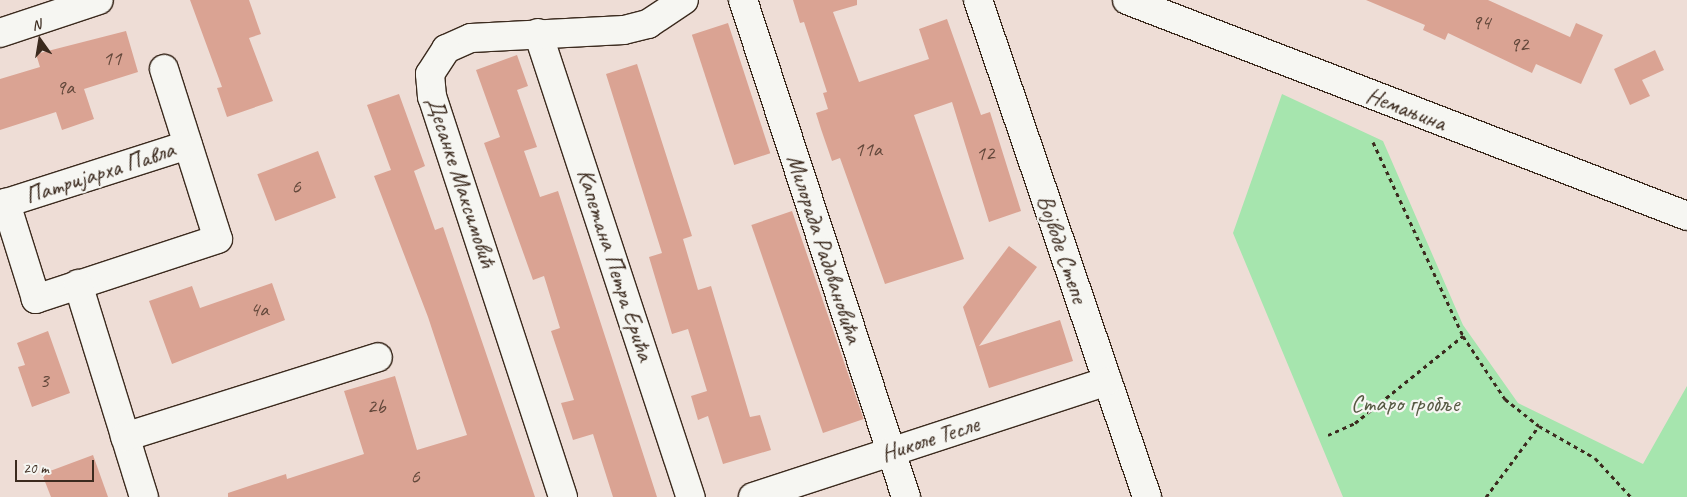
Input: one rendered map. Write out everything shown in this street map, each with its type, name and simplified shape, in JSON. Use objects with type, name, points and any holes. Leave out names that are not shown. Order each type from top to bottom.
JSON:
[{"type":"street","points":[[0,33],[99,0]]},
{"type":"street","name":"Десанке Максимовић","points":[[563,497],[432,98],[430,81],[434,66],[456,44],[495,34],[624,30],[648,24],[684,0]]},
{"type":"street","name":"Милорада Радовановића","points":[[743,0],[906,497]]},
{"type":"street","name":"Војводе Степе","points":[[978,0],[1147,497]]},
{"type":"street","name":"Немањина","points":[[1127,0],[1687,216]]},
{"type":"street","name":"Капетана Петра Ерића","points":[[538,33],[691,497]]},
{"type":"street","name":"Патријарха Павла","points":[[164,69],[218,239],[36,299],[6,203],[188,145]]},
{"type":"street","points":[[78,284],[144,497]]},
{"type":"street","points":[[126,436],[378,357]]},
{"type":"street","name":"Николе Тесле","points":[[753,497],[1107,382]]},
{"type":"path","points":[[1373,142],[1463,336],[1505,399],[1539,426],[1595,458],[1631,497]]},
{"type":"path","points":[[1328,435],[1355,423],[1463,336]]},
{"type":"path","points":[[1486,497],[1539,426]]},
{"type":"green space","name":"Старо гробље","points":[[1282,94],[1383,141],[1463,325],[1518,403],[1643,464],[1687,386],[1687,497],[1343,497],[1233,233]]},
{"type":"building","points":[[190,0],[249,0],[261,34],[249,38],[273,101],[227,117],[217,88],[222,87]]},
{"type":"building","points":[[793,0],[857,0],[857,5],[833,12],[859,82],[929,59],[919,29],[947,19],[981,115],[990,112],[1021,211],[989,222],[952,102],[914,115],[964,259],[885,284],[840,158],[832,161],[821,129],[816,113],[828,109],[823,93],[827,92],[804,22],[800,23]]},
{"type":"building","points":[[1366,0],[1488,0],[1570,37],[1576,23],[1603,35],[1581,84],[1536,64],[1532,73],[1448,33],[1445,40],[1423,30],[1425,25]]},
{"type":"building","points":[[728,23],[770,153],[734,165],[692,35]]},
{"type":"building","points":[[126,31],[138,72],[84,89],[94,119],[62,130],[56,112],[0,130],[0,79],[40,67],[36,54]]},
{"type":"building","points":[[1655,50],[1664,70],[1642,80],[1650,96],[1630,105],[1614,69]]},
{"type":"building","points":[[517,55],[528,86],[517,90],[537,147],[524,151],[540,197],[558,191],[657,497],[613,497],[593,434],[573,440],[561,403],[574,400],[551,331],[560,328],[544,276],[533,280],[484,143],[500,137],[476,70]]},
{"type":"building","points":[[637,64],[692,236],[683,239],[698,290],[711,286],[750,417],[760,415],[771,450],[723,464],[708,416],[698,420],[691,396],[707,391],[688,329],[672,334],[649,257],[662,253],[606,74]]},
{"type":"building","points":[[399,94],[425,166],[414,171],[435,230],[443,227],[535,497],[228,497],[228,493],[286,474],[287,479],[364,454],[344,391],[395,376],[417,450],[467,435],[428,317],[374,176],[391,170],[367,105]]},
{"type":"building","points":[[318,151],[336,198],[275,221],[257,174]]},
{"type":"building","points":[[792,211],[864,419],[823,433],[751,225]]},
{"type":"building","points":[[1009,246],[1037,267],[979,346],[1060,320],[1073,361],[989,388],[963,307]]},
{"type":"building","points":[[272,283],[285,320],[172,364],[149,301],[192,286],[200,308]]},
{"type":"building","points":[[48,331],[70,393],[32,407],[18,367],[25,365],[17,343]]},
{"type":"building","points":[[93,455],[108,497],[51,497],[42,474]]}]
